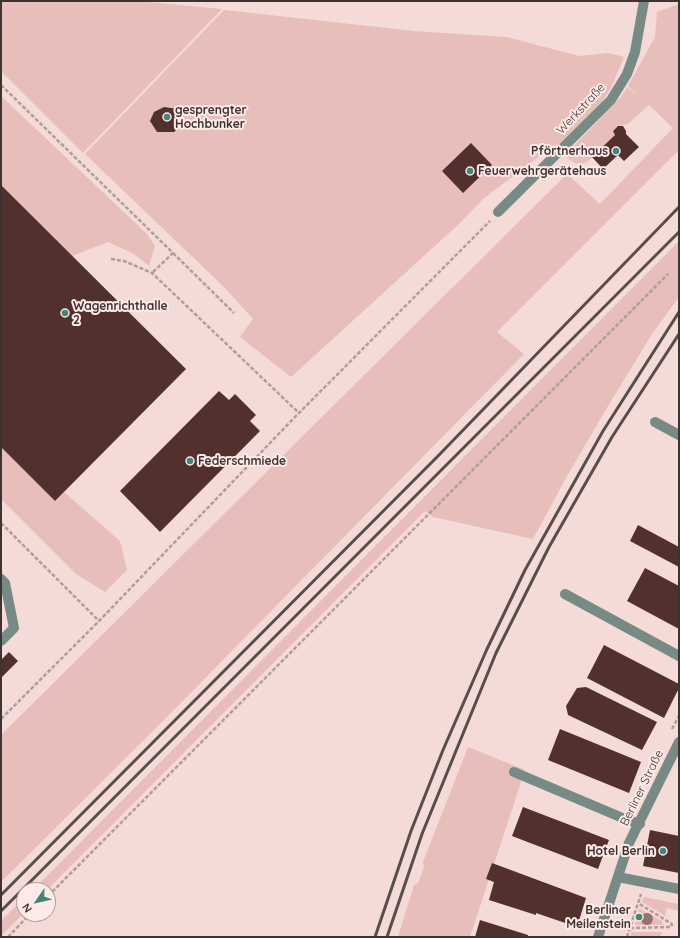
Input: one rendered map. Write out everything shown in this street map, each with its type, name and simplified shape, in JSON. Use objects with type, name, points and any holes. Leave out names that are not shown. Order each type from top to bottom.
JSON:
[{"type":"street","name":"Werkstraße","points":[[498,212],[611,100],[627,74],[635,52],[644,1]]},
{"type":"street","points":[[655,422],[679,435]]},
{"type":"street","points":[[1,579],[5,583],[14,628],[1,641]]},
{"type":"street","points":[[565,594],[679,656]]},
{"type":"street","name":"Berliner Straße","points":[[598,937],[629,844],[679,742]]},
{"type":"street","points":[[514,772],[640,824]]},
{"type":"street","points":[[618,877],[679,889]]},
{"type":"path","points":[[1,85],[234,313]]},
{"type":"path","points":[[1,719],[99,621],[299,413],[498,212]]},
{"type":"path","points":[[152,273],[173,253]]},
{"type":"path","points":[[111,259],[124,261],[152,273],[299,413]]},
{"type":"path","points":[[56,888],[668,274]]},
{"type":"path","points":[[1,523],[99,621]]},
{"type":"path","points":[[627,937],[645,883]]},
{"type":"path","points":[[630,928],[671,927],[672,924],[638,903]]},
{"type":"path","points":[[8,937],[22,922]]},
{"type":"shaded area","points":[[1,1],[137,1],[222,9],[83,153],[1,71]]},
{"type":"shaded area","points":[[679,4],[679,150],[497,332],[524,354],[158,726],[1,882],[1,735],[567,174],[600,204],[673,128],[649,105],[628,124],[618,126],[613,130],[615,135],[587,162],[582,164],[575,163],[564,156],[621,97],[627,87],[639,97],[628,86],[655,37],[657,12]]},
{"type":"shaded area","points":[[224,10],[414,31],[507,37],[579,56],[609,53],[624,57],[611,88],[601,103],[556,147],[554,145],[483,199],[459,224],[291,377],[240,337],[253,319],[223,286],[85,154]]},
{"type":"shaded area","points":[[1,96],[147,234],[155,246],[149,266],[134,254],[108,242],[72,256],[1,185]]},
{"type":"shaded area","points":[[679,241],[679,297],[652,334],[608,406],[567,476],[533,539],[433,517],[425,511],[55,882],[41,882]]},
{"type":"shaded area","points":[[1,447],[55,501],[64,492],[120,541],[127,570],[105,592],[76,574],[1,499]]},
{"type":"shaded area","points":[[468,747],[525,770],[470,937],[398,937],[414,885],[418,883],[424,867],[423,862]]},
{"type":"shaded area","points":[[644,897],[679,904],[679,911],[667,908],[665,916],[642,902]]},
{"type":"shaded area","points":[[16,906],[16,921],[1,936],[1,921]]},
{"type":"shaded area","points":[[639,908],[662,921],[663,925],[635,925]]},
{"type":"shaded area","points":[[631,932],[662,932],[660,937],[630,937]]},
{"type":"building","name":"gesprengter Hochbunker","points":[[164,107],[178,109],[184,122],[174,132],[157,132],[150,121],[154,112]]},
{"type":"building","name":"Pförtnerhaus","points":[[618,126],[623,126],[626,134],[639,147],[624,161],[618,155],[603,169],[592,157],[615,135],[613,131]]},
{"type":"building","name":"Feuerwehrgerätehaus","points":[[471,143],[492,165],[463,193],[442,171]]},
{"type":"building","name":"Wagenrichthalle 2","points":[[1,185],[186,369],[55,501],[1,447]]},
{"type":"building","name":"Federschmiede","points":[[219,391],[229,400],[235,394],[256,415],[250,421],[260,431],[160,532],[120,491]]},
{"type":"building","points":[[638,525],[679,547],[679,567],[630,541]]},
{"type":"building","points":[[645,568],[679,586],[679,629],[627,601]]},
{"type":"building","points":[[604,645],[679,684],[679,688],[664,718],[587,678]]},
{"type":"building","points":[[9,652],[18,661],[1,678],[1,660]]},
{"type":"building","points":[[586,687],[657,722],[642,750],[568,715],[566,706],[577,688]]},
{"type":"building","points":[[560,729],[641,762],[629,793],[548,760]]},
{"type":"building","points":[[523,807],[609,840],[598,869],[512,836]]},
{"type":"building","name":"Hotel Berlin","points":[[650,830],[679,836],[679,873],[643,866]]},
{"type":"building","points":[[492,863],[586,898],[577,927],[536,913],[536,915],[489,900],[494,882],[486,879]]},
{"type":"building","points":[[480,920],[528,935],[528,937],[475,937]]},
{"type":"railway","points":[[1,895],[439,455],[679,207]]},
{"type":"railway","points":[[1,911],[679,232]]},
{"type":"railway","points":[[375,937],[411,831],[443,750],[487,649],[525,570],[603,431],[679,312]]},
{"type":"railway","points":[[387,937],[422,834],[496,653],[549,547],[612,437],[679,334]]},
{"type":"place","name":"gesprengter Hochbunker","points":[[167,117]]},
{"type":"place","name":"Pförtnerhaus","points":[[616,151]]},
{"type":"place","name":"Feuerwehrgerätehaus","points":[[470,171]]},
{"type":"place","name":"Wagenrichthalle 2","points":[[65,313]]},
{"type":"place","name":"Federschmiede","points":[[190,461]]},
{"type":"place","name":"Hotel Berlin","points":[[663,851]]},
{"type":"place","name":"Berliner Meilenstein","points":[[639,917]]}]
